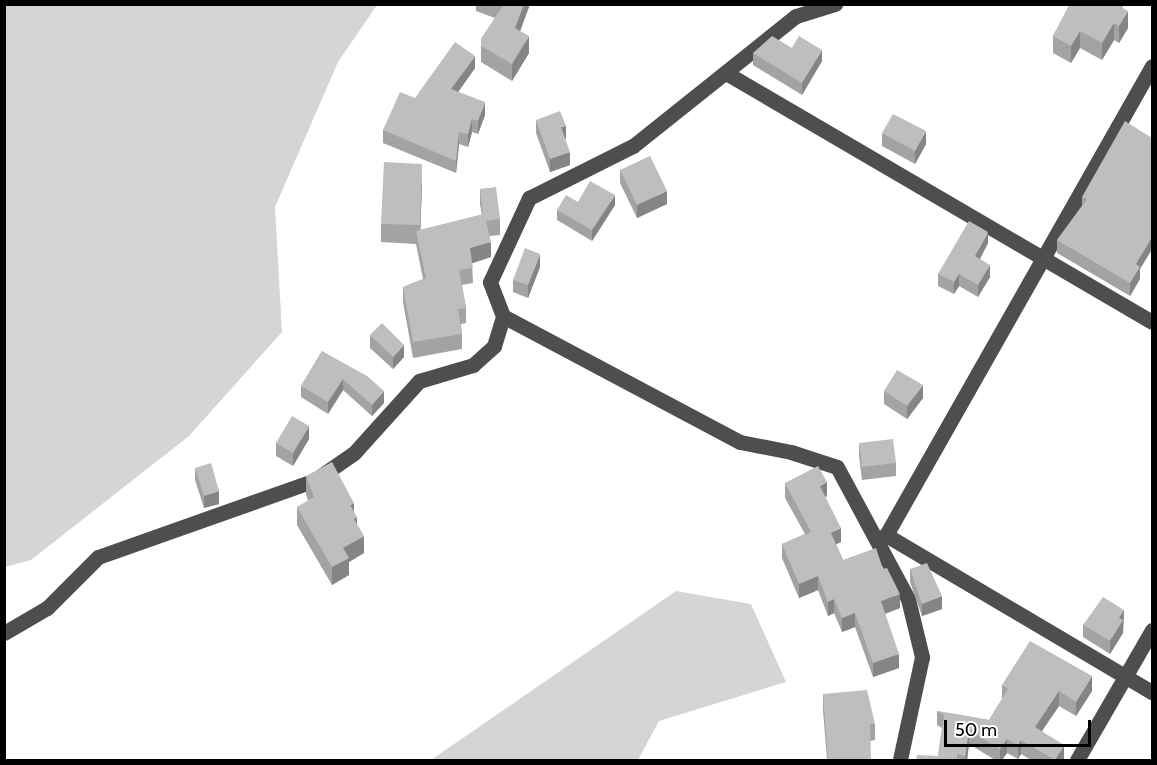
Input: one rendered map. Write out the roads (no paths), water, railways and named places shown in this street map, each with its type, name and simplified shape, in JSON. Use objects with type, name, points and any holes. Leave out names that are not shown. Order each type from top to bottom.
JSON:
[{"type":"street","points":[[4,633],[47,608],[98,557],[315,480],[354,453],[419,381],[473,366],[494,346],[503,316],[490,282],[529,198],[633,146],[796,16],[835,4]]},
{"type":"street","points":[[882,537],[1152,66]]},
{"type":"street","points":[[726,73],[1152,322]]},
{"type":"street","points":[[503,316],[740,442],[791,452],[837,467],[882,537],[908,598],[922,657],[900,760]]},
{"type":"street","points":[[882,537],[1152,692]]},
{"type":"street","points":[[1077,760],[1152,630]]}]
